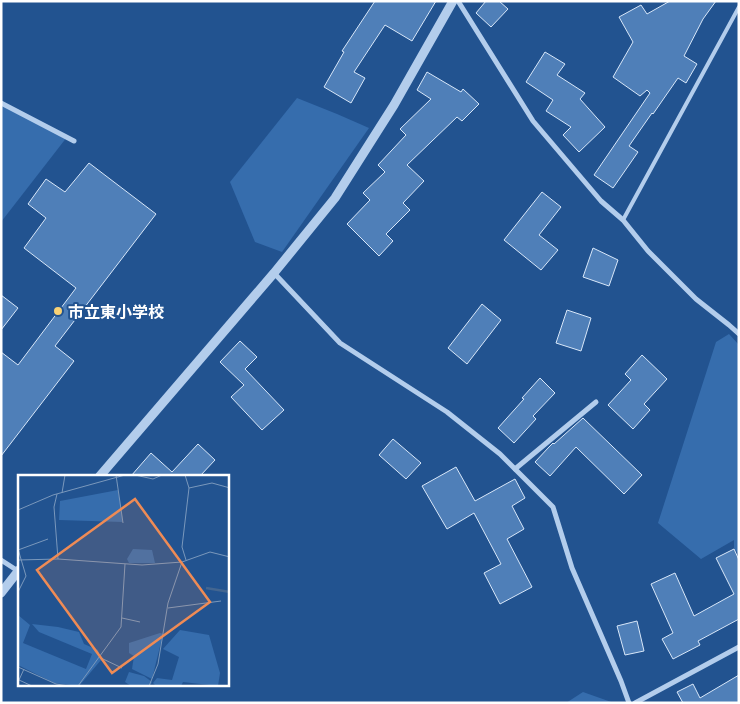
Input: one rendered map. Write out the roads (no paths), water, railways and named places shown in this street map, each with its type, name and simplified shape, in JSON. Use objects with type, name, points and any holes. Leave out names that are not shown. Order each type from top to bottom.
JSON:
[{"type":"street","points":[[100,475],[274,273],[335,198],[394,105],[453,1]]},
{"type":"street","points":[[458,1],[533,121],[600,201],[623,220],[648,251],[696,299],[739,334]]},
{"type":"street","points":[[1,103],[74,141]]},
{"type":"street","points":[[274,273],[340,343],[447,412],[500,454],[553,507],[572,568],[629,703]]},
{"type":"street","points":[[515,469],[596,402]]},
{"type":"street","points":[[1,560],[18,570],[1,593]]},
{"type":"street","points":[[635,703],[739,647]]},
{"type":"lane","points":[[623,220],[739,7]]},
{"type":"place","name":"市立東小学校","points":[[58,311]]}]
